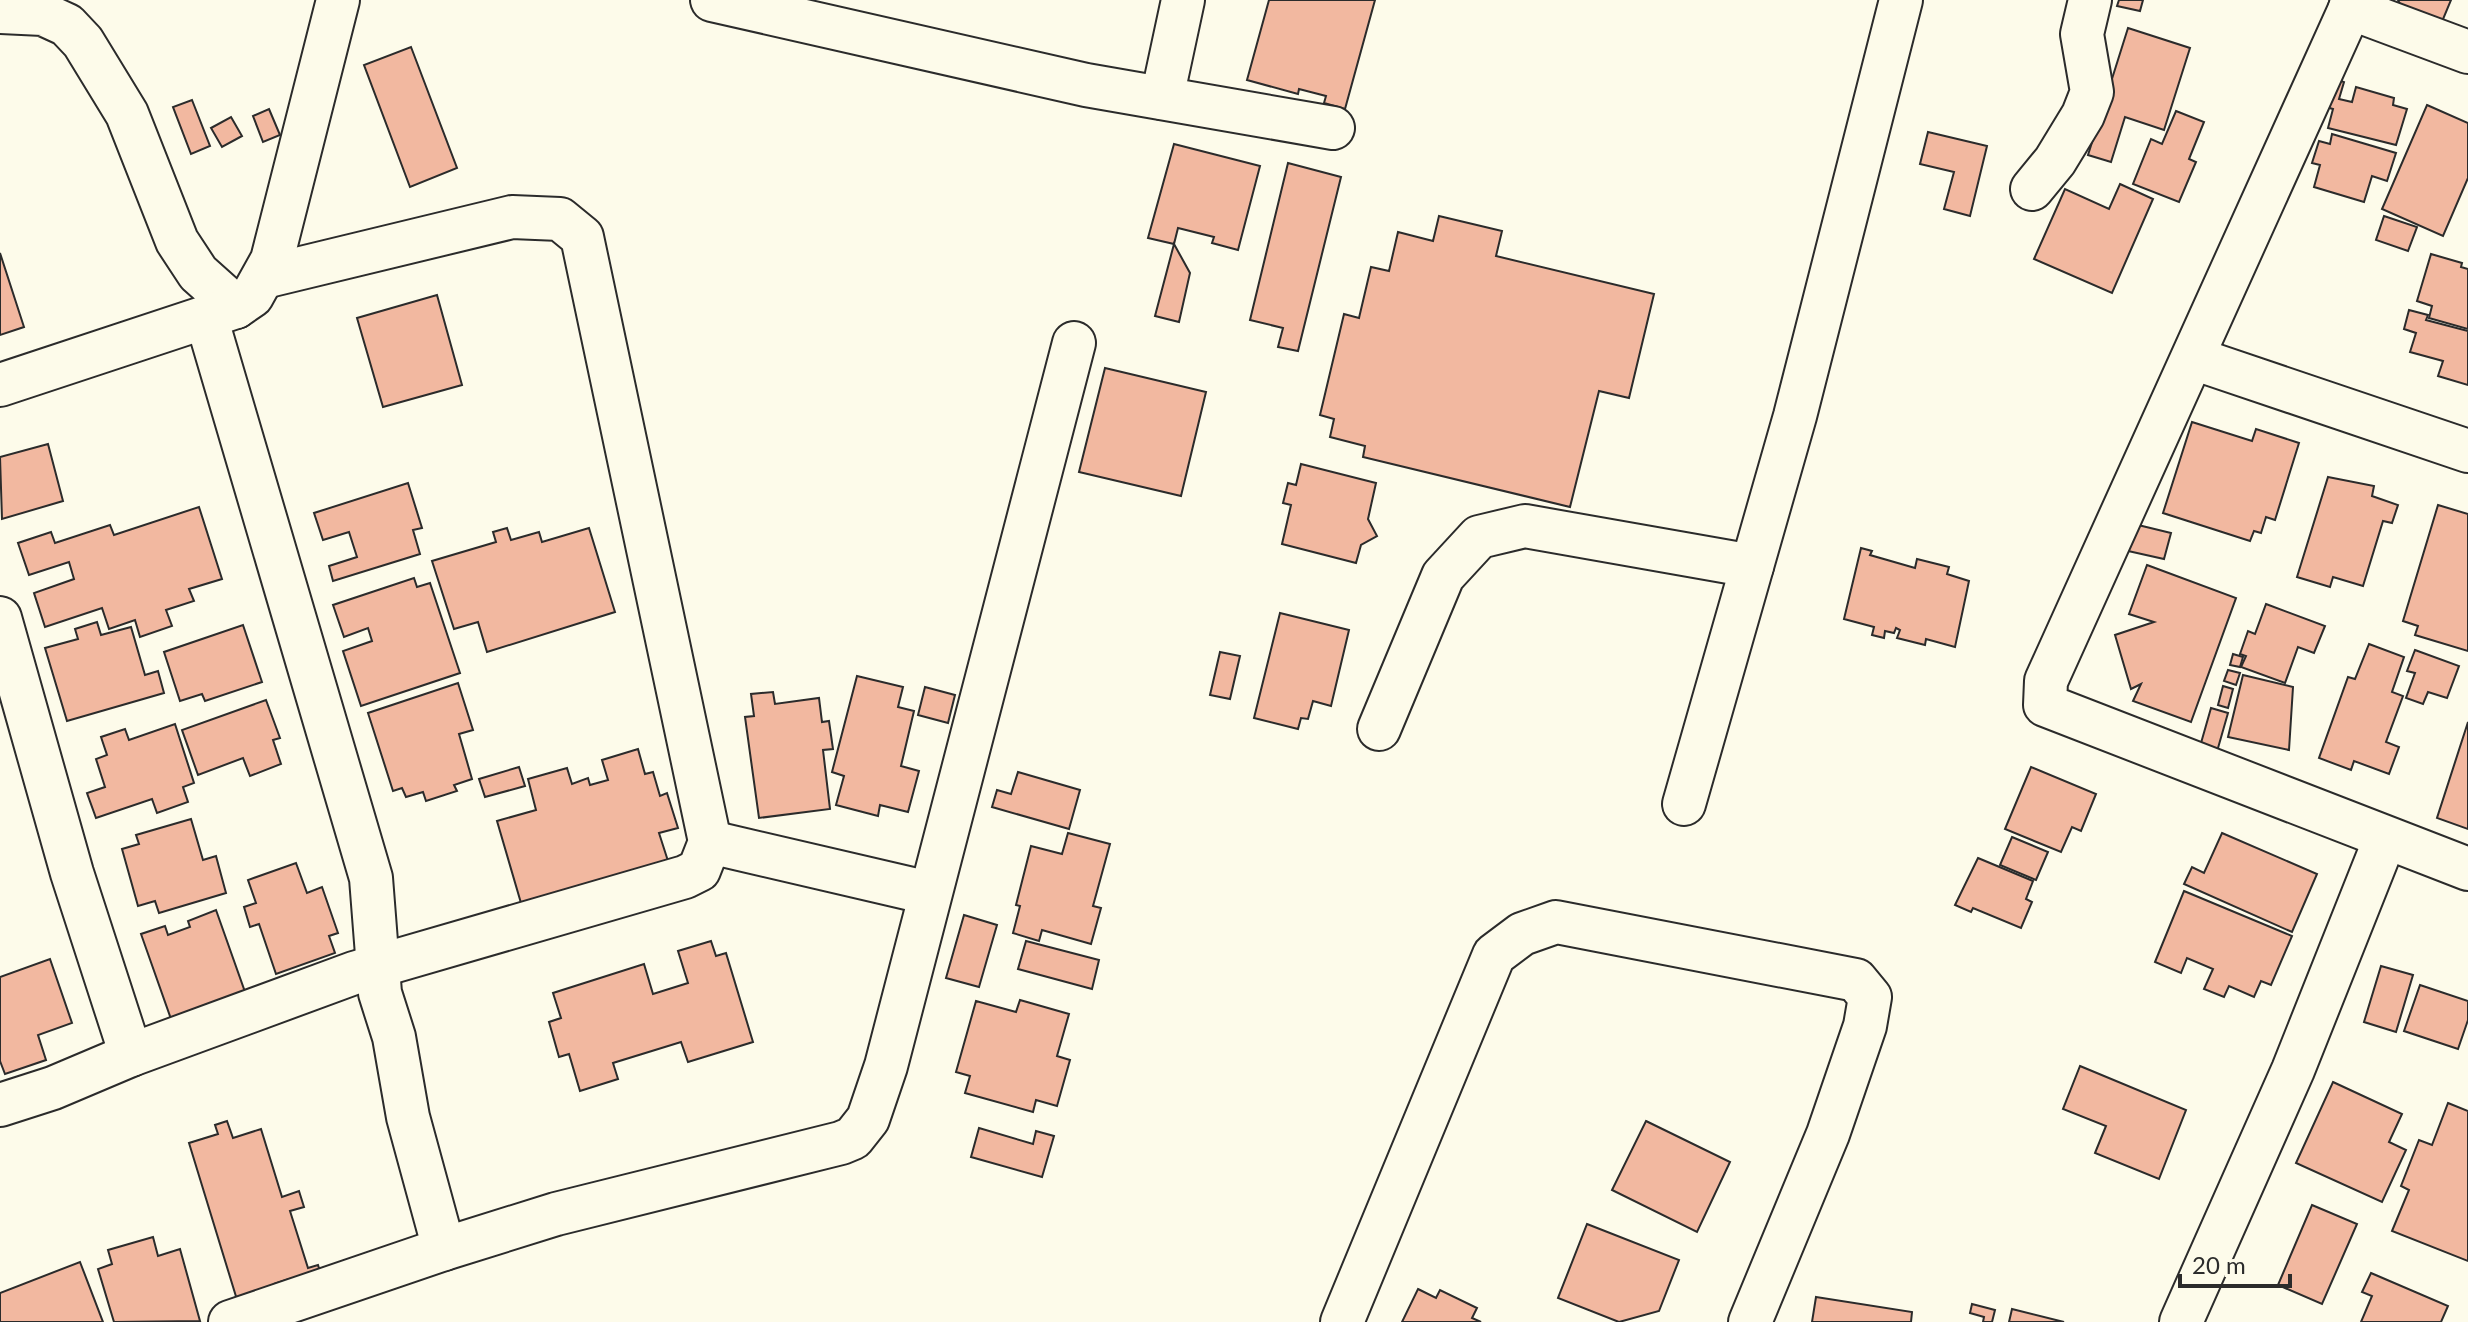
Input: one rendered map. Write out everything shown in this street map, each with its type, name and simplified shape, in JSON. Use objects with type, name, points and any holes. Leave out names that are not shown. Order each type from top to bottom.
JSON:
[{"type":"street","points":[[235,300],[278,240],[338,0]]},
{"type":"street","points":[[712,0],[1086,85],[1333,128]]},
{"type":"street","points":[[1162,98],[1183,0]]},
{"type":"street","points":[[1684,804],[1795,416],[1901,0]]},
{"type":"street","points":[[2032,189],[2055,161],[2083,115],[2092,92],[2082,34],[2090,0]]},
{"type":"street","points":[[2468,52],[2352,4],[2046,681],[2045,705],[2468,869]]},
{"type":"street","points":[[0,12],[43,14],[67,25],[83,42],[127,114],[177,241],[198,273],[235,300],[371,878],[380,993],[394,1037],[400,1082],[444,1249]]},
{"type":"street","points":[[0,385],[235,300],[512,217],[560,219],[582,237],[710,842],[699,870],[685,877],[379,965],[131,1055],[53,1088],[0,1105]]},
{"type":"street","points":[[230,1322],[556,1214],[853,1138],[868,1119],[875,1101],[905,1001],[929,893],[1074,343]]},
{"type":"street","points":[[2193,358],[2468,451]]},
{"type":"street","points":[[1379,729],[1443,576],[1479,537],[1525,526],[1752,566]]},
{"type":"street","points":[[0,618],[72,873],[131,1055]]},
{"type":"street","points":[[2181,1322],[2293,1070],[2385,839]]},
{"type":"street","points":[[710,842],[929,893]]},
{"type":"street","points":[[1342,1322],[1494,955],[1522,934],[1556,922],[1856,980],[1870,997],[1865,1026],[1828,1134],[1750,1322]]},
{"type":"building","points":[[1269,0],[1375,0],[1345,109],[1324,103],[1326,96],[1299,89],[1298,94],[1247,80]]},
{"type":"building","points":[[2119,0],[2143,0],[2140,11],[2117,6]]},
{"type":"building","points":[[2398,0],[2451,0],[2436,36],[2411,27]]},
{"type":"building","points":[[2128,28],[2190,48],[2164,130],[2125,117],[2111,162],[2088,155]]},
{"type":"building","points":[[411,47],[457,168],[410,187],[364,65]]},
{"type":"building","points":[[2330,77],[2344,82],[2339,99],[2352,102],[2356,87],[2394,98],[2393,105],[2407,109],[2396,145],[2328,128],[2333,109],[2322,106]]},
{"type":"building","points":[[192,100],[210,146],[191,154],[173,107]]},
{"type":"building","points":[[2427,105],[2468,123],[2468,178],[2443,236],[2382,209]]},
{"type":"building","points":[[269,109],[280,135],[263,142],[253,116]]},
{"type":"building","points":[[2176,111],[2204,122],[2189,159],[2196,162],[2179,202],[2133,184],[2151,139],[2162,144]]},
{"type":"building","points":[[231,117],[242,136],[222,147],[211,128]]},
{"type":"building","points":[[1928,132],[1987,146],[1970,216],[1944,209],[1954,172],[1920,164]]},
{"type":"building","points":[[2332,134],[2396,153],[2387,181],[2372,176],[2364,202],[2314,187],[2320,165],[2312,163],[2319,141],[2330,144]]},
{"type":"building","points":[[1174,144],[1260,166],[1238,250],[1212,243],[1214,237],[1178,228],[1174,244],[1148,238]]},
{"type":"building","points":[[1288,163],[1341,177],[1298,351],[1278,347],[1283,328],[1250,320]]},
{"type":"building","points":[[2120,184],[2153,199],[2112,293],[2034,259],[2065,189],[2109,209]]},
{"type":"building","points":[[1439,216],[1502,231],[1496,256],[1654,294],[1629,398],[1599,391],[1570,507],[1363,457],[1365,446],[1330,437],[1334,419],[1320,415],[1344,314],[1359,318],[1371,267],[1389,271],[1398,232],[1433,241]]},
{"type":"building","points":[[2384,216],[2417,227],[2408,251],[2376,240]]},
{"type":"building","points":[[1174,244],[1190,273],[1179,322],[1155,316]]},
{"type":"building","points":[[0,253],[24,327],[0,335]]},
{"type":"building","points":[[2431,254],[2462,263],[2461,267],[2468,269],[2468,329],[2429,318],[2432,306],[2417,301]]},
{"type":"building","points":[[437,295],[462,385],[383,407],[357,318]]},
{"type":"building","points":[[2409,310],[2428,315],[2426,320],[2468,331],[2468,385],[2438,376],[2443,361],[2410,352],[2416,333],[2404,329]]},
{"type":"building","points":[[1105,368],[1206,392],[1181,496],[1079,472]]},
{"type":"building","points":[[2192,422],[2252,441],[2256,429],[2299,443],[2275,520],[2266,517],[2261,533],[2254,531],[2250,541],[2163,513]]},
{"type":"building","points":[[48,444],[63,501],[2,519],[0,457]]},
{"type":"building","points":[[1301,464],[1376,483],[1368,519],[1377,536],[1361,545],[1356,563],[1282,544],[1291,505],[1283,503],[1288,483],[1296,485]]},
{"type":"building","points":[[2328,477],[2374,486],[2372,496],[2398,505],[2392,523],[2383,521],[2363,586],[2333,577],[2330,587],[2297,577]]},
{"type":"building","points":[[408,483],[422,528],[413,530],[420,554],[333,581],[329,566],[357,557],[349,532],[323,540],[314,513]]},
{"type":"building","points":[[2438,505],[2468,514],[2468,651],[2415,635],[2418,626],[2403,621]]},
{"type":"building","points":[[199,507],[222,579],[189,589],[194,601],[166,610],[172,626],[140,637],[135,620],[109,629],[102,608],[45,627],[34,593],[74,579],[69,562],[29,575],[18,543],[51,532],[55,543],[110,525],[114,535]]},
{"type":"building","points":[[2134,524],[2171,533],[2164,559],[2128,551]]},
{"type":"building","points":[[507,528],[511,540],[539,532],[542,542],[589,528],[615,612],[487,652],[478,622],[454,629],[432,561],[496,542],[493,532]]},
{"type":"building","points":[[1861,548],[1872,551],[1870,555],[1915,568],[1917,559],[1949,567],[1947,574],[1969,581],[1955,647],[1926,639],[1925,645],[1897,638],[1900,630],[1896,628],[1894,633],[1885,631],[1884,638],[1872,635],[1874,627],[1844,619]]},
{"type":"building","points":[[2147,565],[2236,598],[2191,722],[2133,701],[2141,684],[2131,689],[2115,635],[2154,622],[2129,614]]},
{"type":"building","points":[[414,578],[417,587],[430,583],[460,673],[361,706],[343,651],[372,641],[368,628],[344,637],[333,605]]},
{"type":"building","points":[[2266,604],[2325,626],[2314,653],[2298,647],[2285,683],[2241,667],[2246,656],[2240,654],[2248,631],[2255,634]]},
{"type":"building","points":[[1280,613],[1349,630],[1331,706],[1313,701],[1308,719],[1301,718],[1298,729],[1254,718]]},
{"type":"building","points":[[97,622],[101,635],[131,627],[145,675],[158,671],[164,693],[67,721],[45,648],[78,639],[75,629]]},
{"type":"building","points":[[243,625],[262,682],[205,701],[202,694],[180,701],[164,652]]},
{"type":"building","points":[[2369,644],[2404,657],[2392,692],[2403,696],[2386,742],[2399,747],[2389,774],[2354,761],[2351,770],[2319,758],[2348,677],[2355,679]]},
{"type":"building","points":[[2415,650],[2459,666],[2447,698],[2428,692],[2423,704],[2406,698],[2415,673],[2407,671]]},
{"type":"building","points":[[1220,652],[1240,656],[1230,699],[1210,695]]},
{"type":"building","points":[[2233,654],[2243,657],[2240,667],[2230,665]]},
{"type":"building","points":[[2228,670],[2240,673],[2236,685],[2224,681]]},
{"type":"building","points":[[2243,675],[2293,687],[2289,750],[2228,737]]},
{"type":"building","points":[[857,676],[903,687],[898,707],[914,711],[901,766],[919,771],[908,812],[880,805],[878,816],[836,805],[844,776],[832,772]]},
{"type":"building","points":[[458,683],[473,730],[459,734],[472,779],[454,785],[457,791],[426,801],[423,792],[406,797],[402,788],[393,791],[368,713]]},
{"type":"building","points":[[2223,686],[2233,689],[2228,708],[2218,705]]},
{"type":"building","points":[[925,687],[955,695],[948,723],[918,715]]},
{"type":"building","points":[[773,692],[775,704],[819,698],[822,722],[829,721],[833,749],[823,750],[830,809],[759,818],[745,717],[754,716],[751,694]]},
{"type":"building","points":[[266,700],[280,738],[273,740],[281,764],[250,776],[243,758],[198,775],[182,730]]},
{"type":"building","points":[[2211,708],[2228,713],[2216,755],[2199,750]]},
{"type":"building","points":[[2468,722],[2468,829],[2437,818]]},
{"type":"building","points":[[175,724],[194,783],[183,787],[188,802],[157,813],[152,799],[96,818],[87,793],[105,787],[96,759],[107,755],[101,737],[125,729],[129,740]]},
{"type":"building","points":[[638,749],[645,774],[653,772],[660,796],[667,793],[678,828],[659,833],[668,861],[521,903],[497,821],[536,810],[528,779],[567,768],[572,784],[588,778],[590,785],[608,780],[602,760]]},
{"type":"building","points":[[519,767],[525,786],[485,797],[479,779]]},
{"type":"building","points":[[2031,767],[2096,794],[2081,831],[2072,827],[2061,852],[2005,829]]},
{"type":"building","points":[[1018,772],[1080,790],[1069,829],[992,807],[997,790],[1011,794]]},
{"type":"building","points":[[191,819],[203,860],[216,856],[226,893],[159,913],[155,901],[138,906],[122,849],[139,844],[136,835]]},
{"type":"building","points":[[1068,833],[1110,844],[1093,906],[1101,908],[1091,944],[1042,930],[1039,941],[1013,933],[1020,906],[1016,905],[1031,846],[1062,854]]},
{"type":"building","points":[[2222,833],[2317,874],[2292,932],[2184,884],[2192,867],[2204,873]]},
{"type":"building","points":[[2012,837],[2048,852],[2036,880],[2000,865]]},
{"type":"building","points":[[1978,858],[2033,881],[2026,899],[2032,902],[2021,928],[1973,908],[1971,912],[1955,905]]},
{"type":"building","points":[[296,863],[307,893],[322,887],[338,933],[329,936],[335,953],[276,974],[259,924],[250,927],[244,907],[256,903],[248,880]]},
{"type":"building","points":[[2184,891],[2292,936],[2271,985],[2261,981],[2254,997],[2229,986],[2224,997],[2204,989],[2213,969],[2187,958],[2181,973],[2155,962]]},
{"type":"building","points":[[216,910],[245,992],[171,1019],[141,934],[165,926],[168,935],[190,927],[188,921]]},
{"type":"building","points":[[964,915],[997,925],[979,987],[946,978]]},
{"type":"building","points":[[711,941],[716,956],[726,953],[753,1042],[688,1062],[681,1042],[613,1063],[618,1079],[580,1091],[569,1054],[559,1057],[549,1022],[561,1018],[553,993],[644,964],[653,994],[688,983],[678,951]]},
{"type":"building","points":[[1026,941],[1099,960],[1092,989],[1018,969]]},
{"type":"building","points":[[50,959],[72,1023],[38,1035],[46,1060],[5,1074],[0,1061],[0,977]]},
{"type":"building","points":[[2381,966],[2413,975],[2396,1032],[2364,1022]]},
{"type":"building","points":[[2420,985],[2468,1001],[2468,1020],[2458,1049],[2404,1031]]},
{"type":"building","points":[[1020,1000],[1069,1014],[1057,1056],[1070,1060],[1057,1106],[1036,1100],[1033,1112],[965,1093],[970,1076],[956,1072],[976,1001],[1016,1012]]},
{"type":"building","points":[[2080,1066],[2186,1110],[2159,1179],[2095,1153],[2106,1126],[2063,1109]]},
{"type":"building","points":[[2333,1082],[2402,1114],[2389,1142],[2406,1150],[2382,1202],[2296,1163]]},
{"type":"building","points":[[2448,1103],[2468,1111],[2468,1261],[2392,1231],[2409,1190],[2401,1186],[2419,1140],[2432,1145]]},
{"type":"building","points":[[227,1121],[233,1138],[261,1129],[282,1197],[299,1191],[304,1207],[290,1211],[308,1268],[318,1265],[324,1284],[293,1294],[289,1279],[274,1284],[276,1291],[238,1303],[189,1143],[218,1134],[215,1125]]},
{"type":"building","points":[[1646,1121],[1730,1162],[1697,1232],[1612,1190]]},
{"type":"building","points":[[979,1128],[1033,1144],[1036,1131],[1054,1136],[1042,1177],[971,1157]]},
{"type":"building","points":[[2312,1205],[2357,1224],[2322,1304],[2278,1285]]},
{"type":"building","points":[[1587,1224],[1679,1260],[1659,1311],[1619,1322],[1558,1298]]},
{"type":"building","points":[[153,1237],[158,1256],[180,1249],[200,1321],[114,1322],[98,1269],[112,1264],[108,1250]]},
{"type":"building","points":[[80,1262],[103,1322],[0,1322],[0,1293]]},
{"type":"building","points":[[2371,1273],[2448,1306],[2441,1322],[2361,1322],[2372,1296],[2362,1292]]},
{"type":"building","points":[[1418,1289],[1436,1298],[1440,1290],[1477,1308],[1472,1318],[1481,1322],[1402,1322]]},
{"type":"building","points":[[1816,1297],[1912,1312],[1911,1322],[1812,1322]]},
{"type":"building","points":[[1972,1304],[1995,1310],[1992,1322],[1983,1322],[1984,1317],[1970,1313]]},
{"type":"building","points":[[2012,1309],[2064,1322],[2009,1322]]}]
